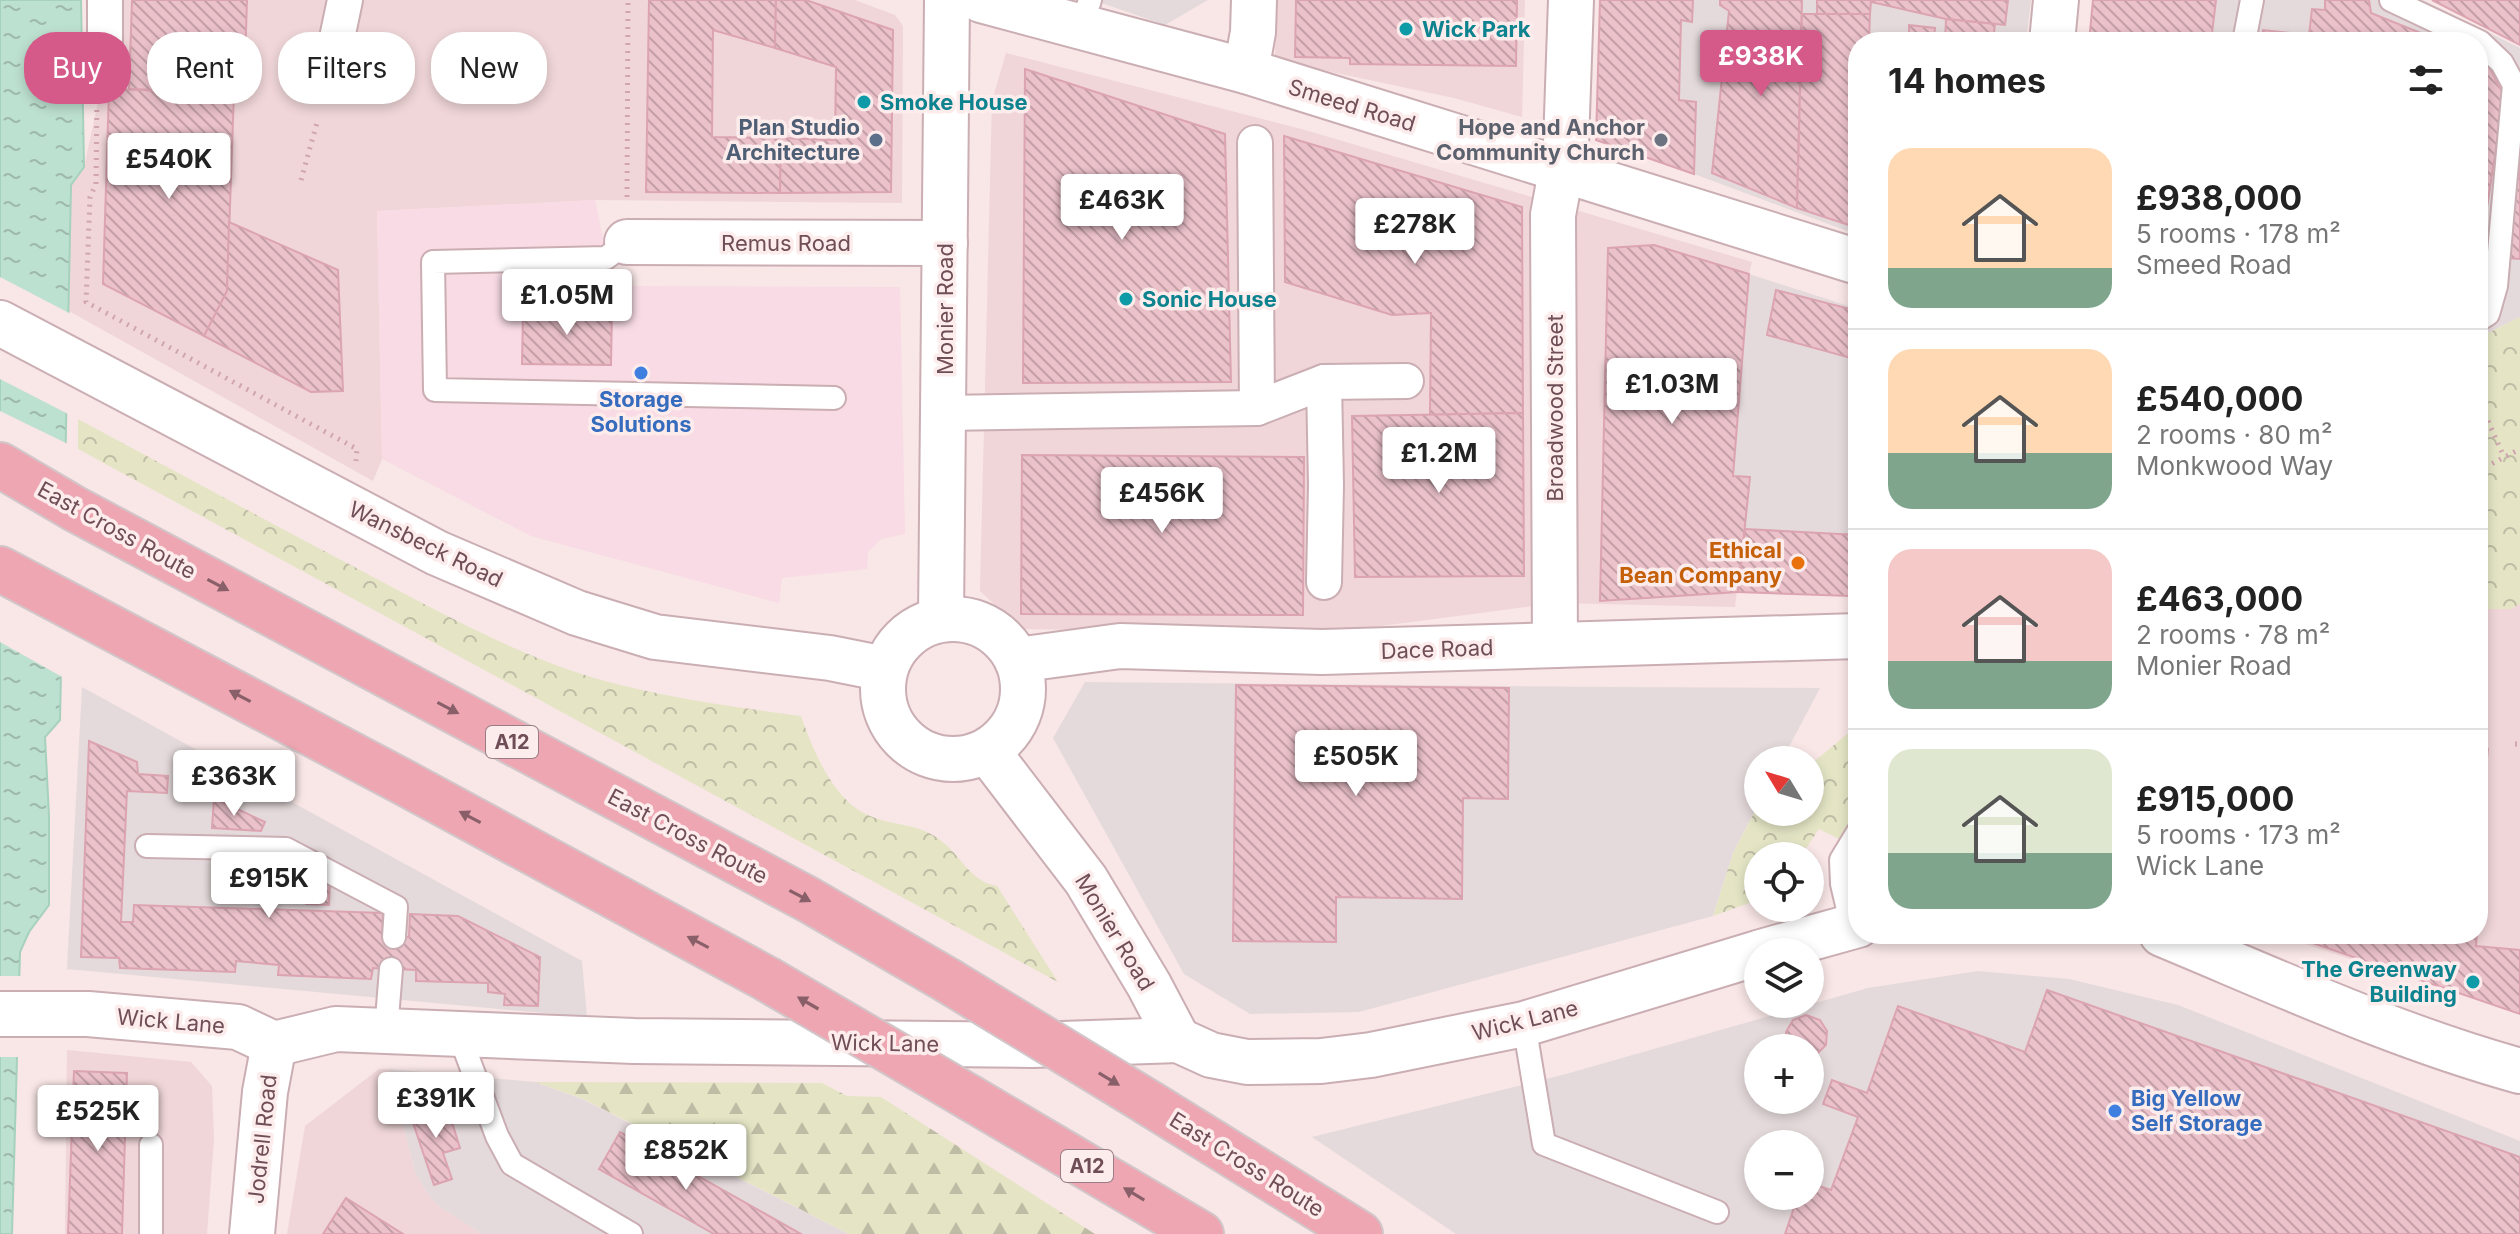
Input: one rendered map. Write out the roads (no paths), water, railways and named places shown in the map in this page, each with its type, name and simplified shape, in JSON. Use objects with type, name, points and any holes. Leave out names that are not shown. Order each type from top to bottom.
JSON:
[{"type":"highway","name":"East Cross Route","points":[[0,465],[75,509],[809,900],[947,980],[1360,1234]]},
{"type":"highway","name":"A12","points":[[0,569],[767,979],[1201,1234]]},
{"type":"street","points":[[105,0],[105,32]]},
{"type":"street","points":[[338,32],[345,0]]},
{"type":"street","name":"Monier Road","points":[[941,618],[947,0]]},
{"type":"street","name":"Smeed Road","points":[[981,0],[1086,14],[1246,71],[1848,259]]},
{"type":"street","points":[[1246,71],[1253,32],[1254,0]]},
{"type":"street","name":"Broadwood Street","points":[[1555,645],[1553,215],[1562,171],[1569,106],[1571,0]]},
{"type":"street","points":[[2053,32],[2056,0]]},
{"type":"street","points":[[1255,143],[1257,408]]},
{"type":"street","name":"Remus Road","points":[[627,242],[945,243]]},
{"type":"street","name":"Wansbeck Road","points":[[0,323],[437,553],[577,613],[655,637],[830,658],[885,669]]},
{"type":"street","points":[[945,413],[1257,408],[1324,382],[1406,381]]},
{"type":"street","points":[[1324,382],[1324,582]]},
{"type":"street","points":[[941,618],[983,625],[1003,640],[1017,660],[1023,696],[1016,719],[988,752],[955,759],[931,756],[917,750],[899,735],[887,713],[883,696],[885,669],[906,636],[941,618]]},
{"type":"street","name":"Dace Road","points":[[1017,660],[1120,646],[1322,652],[1848,637]]},
{"type":"street","name":"Monier Road","points":[[988,752],[1086,880],[1178,1040]]},
{"type":"street","name":"Wick Lane","points":[[1809,938],[1848,927]]},
{"type":"street","points":[[2186,944],[2346,1011],[2473,1058],[2520,1071]]},
{"type":"street","name":"Wick Lane","points":[[0,1014],[58,1013],[238,1027],[274,1044],[336,1029],[634,1041],[1033,1045],[1178,1040],[1211,1055],[1247,1062],[1321,1061],[1371,1055],[1524,1024],[1744,957]]},
{"type":"street","name":"Jodrell Road","points":[[252,1234],[265,1092],[274,1044]]},
{"type":"lane","points":[[2246,32],[2252,0]]},
{"type":"lane","points":[[2391,0],[2459,32]]},
{"type":"lane","points":[[2488,50],[2502,63],[2514,85],[2496,286],[2488,314]]},
{"type":"lane","points":[[627,242],[606,258],[433,262],[435,390],[834,398]]},
{"type":"lane","points":[[147,846],[286,849],[396,907],[394,937]]},
{"type":"lane","points":[[1848,848],[1841,860],[1842,884],[1848,903]]},
{"type":"lane","points":[[386,1031],[391,969]]},
{"type":"lane","points":[[1524,1024],[1544,1144],[1717,1212]]},
{"type":"lane","points":[[459,1034],[497,1136],[512,1164],[631,1234]]},
{"type":"lane","points":[[151,1145],[151,1234]]},
{"type":"water","points":[[0,0],[81,0],[82,32],[24,32],[24,104],[83,104],[84,167],[71,185],[60,720],[45,737],[49,905],[29,932],[20,952],[12,1234],[0,1234]]},
{"type":"place","name":"Wick Park","points":[[1406,29]]},
{"type":"place","name":"Smoke House","points":[[864,102]]},
{"type":"place","name":"Plan Studio Architecture","points":[[876,140]]},
{"type":"place","name":"Hope and Anchor Community Church","points":[[1661,140]]},
{"type":"place","name":"Sonic House","points":[[1126,299]]},
{"type":"place","name":"Storage Solutions","points":[[641,373]]},
{"type":"place","name":"Ethical Bean Company","points":[[1798,563]]},
{"type":"place","name":"The Greenway Building","points":[[2473,982]]},
{"type":"place","name":"Big Yellow Self Storage","points":[[2115,1111]]}]
